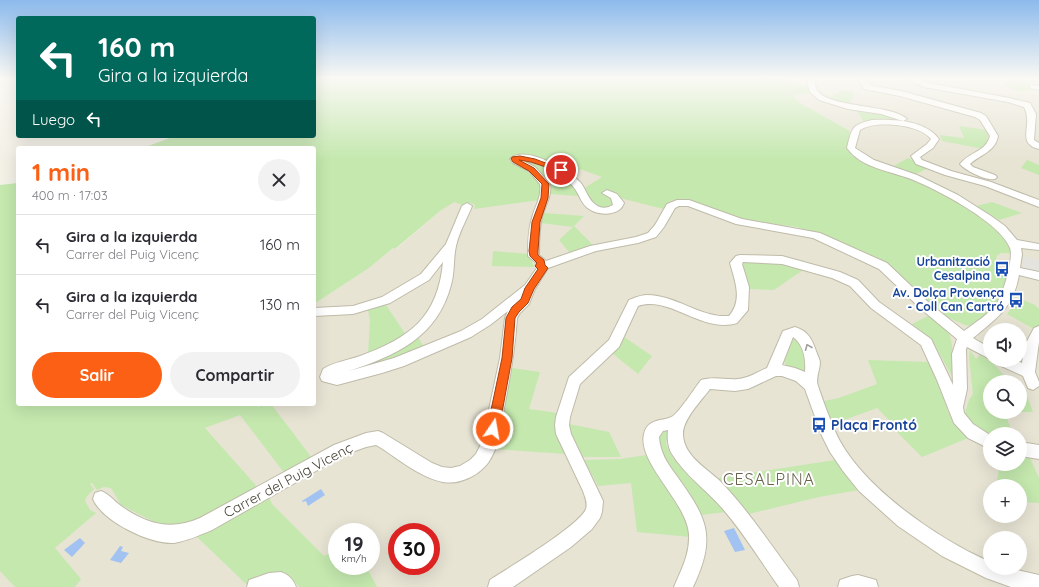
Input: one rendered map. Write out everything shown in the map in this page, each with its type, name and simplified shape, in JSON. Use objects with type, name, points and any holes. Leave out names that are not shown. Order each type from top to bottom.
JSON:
[{"type":"street","points":[[846,105],[889,114],[926,126],[931,130],[935,137],[934,141],[915,156],[919,162],[948,173],[988,184],[1036,203]]},
{"type":"street","points":[[941,105],[973,113],[983,118],[994,136],[992,144],[984,152],[966,162],[967,166],[1029,196],[1036,203]]},
{"type":"street","points":[[1025,105],[1032,114],[1030,140],[1032,143],[1039,146]]},
{"type":"street","points":[[933,134],[922,129],[899,124],[871,122],[860,125],[856,129],[851,148],[864,158],[921,180],[970,206],[992,221],[1014,243],[1016,250],[1015,264],[1010,290],[1003,303],[985,323],[965,338],[961,344],[959,366],[960,387],[956,409]]},
{"type":"street","points":[[607,193],[618,200],[618,206],[611,210],[594,208],[589,204],[576,184],[561,170],[533,160],[520,158],[515,159],[516,161],[532,169],[545,184],[545,198],[537,216],[534,236],[534,256],[544,265],[594,248],[632,241],[648,236],[657,231],[670,206],[677,203],[689,203],[740,222],[816,235],[883,266],[925,306],[965,338],[983,350]]},
{"type":"street","points":[[467,206],[451,245],[443,295],[434,313],[422,328],[411,338],[390,350],[363,362],[331,371],[326,375],[327,377],[337,379],[382,368],[466,334],[486,322],[530,288]]},
{"type":"street","points":[[1014,243],[1039,247]]},
{"type":"street","points":[[316,312],[353,310],[386,300],[425,277],[451,245]]},
{"type":"street","points":[[497,587],[565,541],[586,523],[594,512],[595,501],[591,490],[568,442],[562,425],[574,381],[614,343],[634,303],[637,300],[643,298],[655,300],[719,322],[731,320],[736,317],[740,311],[743,293],[741,278],[736,263],[740,259],[782,260],[836,275],[854,283],[875,305],[926,342],[961,421],[972,433],[983,438]]},
{"type":"street","points":[[1015,264],[1039,276]]},
{"type":"street","name":"Carrer del Puig Vicenç","points":[[101,499],[111,510],[128,520],[161,534],[172,535],[189,532],[206,524],[339,450],[366,440],[378,438],[434,472],[445,475],[467,472],[480,463],[488,449],[507,358],[511,318],[515,310],[525,301],[530,288],[544,265]]},
{"type":"street","points":[[1013,367],[1031,378],[1030,348],[1039,331]]},
{"type":"street","points":[[773,371],[788,334],[795,332],[805,339],[813,361],[810,384],[828,434],[835,447],[862,483],[884,503],[937,543],[975,564],[994,572],[1039,584]]},
{"type":"street","points":[[784,582],[735,510],[714,487],[681,456],[675,444],[677,422],[706,384],[719,383],[739,386],[748,384],[773,371],[779,370],[790,372],[810,384]]},
{"type":"street","points":[[677,422],[659,425],[650,434],[649,441],[657,459],[688,504],[696,520],[698,543],[690,575],[683,587]]},
{"type":"street","points":[[1027,451],[1039,452]]},
{"type":"street","points":[[256,587],[270,582],[281,581],[287,587]]},
{"type":"street","points":[[846,587],[857,584],[869,587]]},
{"type":"shaded area","points":[[805,105],[1039,105],[1039,587],[0,587],[0,537],[92,483],[205,428],[258,406],[316,406],[316,303],[369,268],[393,248],[396,249],[440,211],[510,160],[509,158],[513,155],[574,157],[603,176],[627,199],[663,209],[667,203],[674,200],[691,201],[818,234],[984,317],[1000,300],[1010,275],[999,266],[996,261],[997,256],[1001,253],[1013,254],[850,152],[848,145],[850,131]]},
{"type":"shaded area","points":[[1024,256],[1039,260],[1039,272],[1023,269]]},
{"type":"green space","points":[[316,105],[805,105],[850,131],[848,146],[849,149],[858,157],[936,190],[974,212],[991,224],[1006,240],[1014,254],[1001,253],[997,256],[996,260],[999,266],[1010,274],[1000,300],[977,323],[971,326],[965,325],[938,313],[906,282],[818,234],[796,227],[740,219],[700,203],[686,200],[670,201],[663,209],[620,198],[608,190],[604,191],[603,193],[612,199],[614,205],[603,208],[599,207],[592,202],[583,189],[602,177],[580,169],[573,177],[543,161],[517,155],[511,157],[509,161],[522,167],[540,183],[540,200],[474,209],[475,205],[472,203],[462,205],[454,202],[440,211],[395,249],[393,248],[369,268],[316,303],[316,146],[148,146],[170,138],[316,138]]},
{"type":"green space","points":[[856,109],[882,114],[909,123],[874,120],[863,121]]},
{"type":"green space","points":[[959,126],[987,130],[989,140],[983,149],[942,141],[940,135],[964,138]]},
{"type":"green space","points":[[908,158],[928,168],[916,174],[894,166]]},
{"type":"green space","points":[[1027,160],[1039,165],[1039,175],[1021,168]]},
{"type":"green space","points":[[523,161],[542,165],[563,176],[580,196],[550,194],[548,182],[545,178]]},
{"type":"green space","points":[[16,183],[16,406],[273,406],[312,458],[285,474],[240,415],[205,428],[259,489],[194,523],[162,526],[121,505],[111,488],[104,487],[97,490],[92,483],[90,484],[94,489],[87,496],[85,501],[90,510],[96,513],[55,548],[81,579],[75,587],[15,587],[0,571],[0,185]]},
{"type":"green space","points":[[992,202],[1022,213],[999,220],[976,206]]},
{"type":"green space","points":[[544,213],[584,216],[574,226],[593,245],[570,253],[559,240],[573,227],[541,223]]},
{"type":"green space","points":[[493,251],[529,254],[534,267],[492,266]]},
{"type":"green space","points":[[750,262],[784,264],[803,270],[774,290],[748,289],[743,265]]},
{"type":"green space","points":[[1019,298],[1035,305],[1039,309],[1039,327],[1034,329],[1027,325],[1027,323],[1023,323],[1007,314]]},
{"type":"green space","points":[[386,305],[406,335],[368,354],[370,320],[368,310]]},
{"type":"green space","points":[[930,315],[949,332],[952,345],[954,380],[936,347],[926,335],[912,324]]},
{"type":"green space","points":[[418,337],[424,347],[385,363],[338,375],[409,344]]},
{"type":"green space","points":[[624,337],[652,356],[638,374],[612,353]]},
{"type":"green space","points":[[795,337],[802,349],[805,371],[786,365],[784,361],[793,338]]},
{"type":"green space","points":[[970,350],[976,359],[980,355],[983,357],[983,367],[997,367],[1004,375],[983,375],[983,419],[1007,419],[1010,427],[983,427],[983,432],[970,420],[965,413],[969,400],[973,394],[969,357]]},
{"type":"green space","points":[[868,360],[930,362],[941,387],[948,412],[968,438],[922,457],[897,432],[900,431],[877,408],[833,424],[824,401],[839,398],[877,384]]},
{"type":"green space","points":[[512,368],[540,372],[529,409],[558,413],[566,454],[494,449]]},
{"type":"green space","points":[[1027,396],[1033,412],[1027,412]]},
{"type":"green space","points":[[569,424],[609,432],[621,457],[582,457],[571,440]]},
{"type":"green space","points":[[666,429],[668,431],[666,444],[672,457],[681,467],[712,494],[726,512],[701,515],[692,497],[660,453],[656,436]]},
{"type":"green space","points":[[647,455],[674,493],[691,537],[637,532],[631,483],[598,486],[584,460],[620,459]]},
{"type":"green space","points":[[1027,458],[1030,458],[1039,478],[1039,503],[1027,502],[1027,479],[997,479],[999,471],[1027,471]]},
{"type":"green space","points":[[835,460],[859,490],[819,497],[749,514],[718,478]]},
{"type":"green space","points":[[269,497],[272,504],[324,556],[328,554],[328,575],[371,575],[377,587],[299,587],[291,578],[264,577],[246,584],[196,536]]},
{"type":"water","points":[[321,489],[325,495],[308,506],[306,501],[302,502],[302,501]]},
{"type":"water","points":[[734,528],[745,550],[735,552],[724,531]]},
{"type":"water","points":[[80,538],[85,543],[72,557],[64,550]]},
{"type":"water","points":[[120,546],[123,547],[121,551],[129,553],[121,563],[110,560]]},
{"type":"place","name":"Urbanització Cesalpina","points":[[1002,269]]},
{"type":"place","name":"Av. Dolça Provença - Coll Can Cartró","points":[[1016,300]]},
{"type":"place","name":"Plaça Frontó","points":[[819,425]]},
{"type":"district","name":"CESALPINA","points":[[769,479]]},
{"type":"route","points":[[493,429],[507,358],[511,318],[515,310],[525,301],[530,288],[543,270],[543,268],[539,265],[541,262],[534,256],[534,236],[537,216],[545,198],[546,187],[544,181],[538,174],[515,159],[520,158],[533,160],[561,170]]}]
